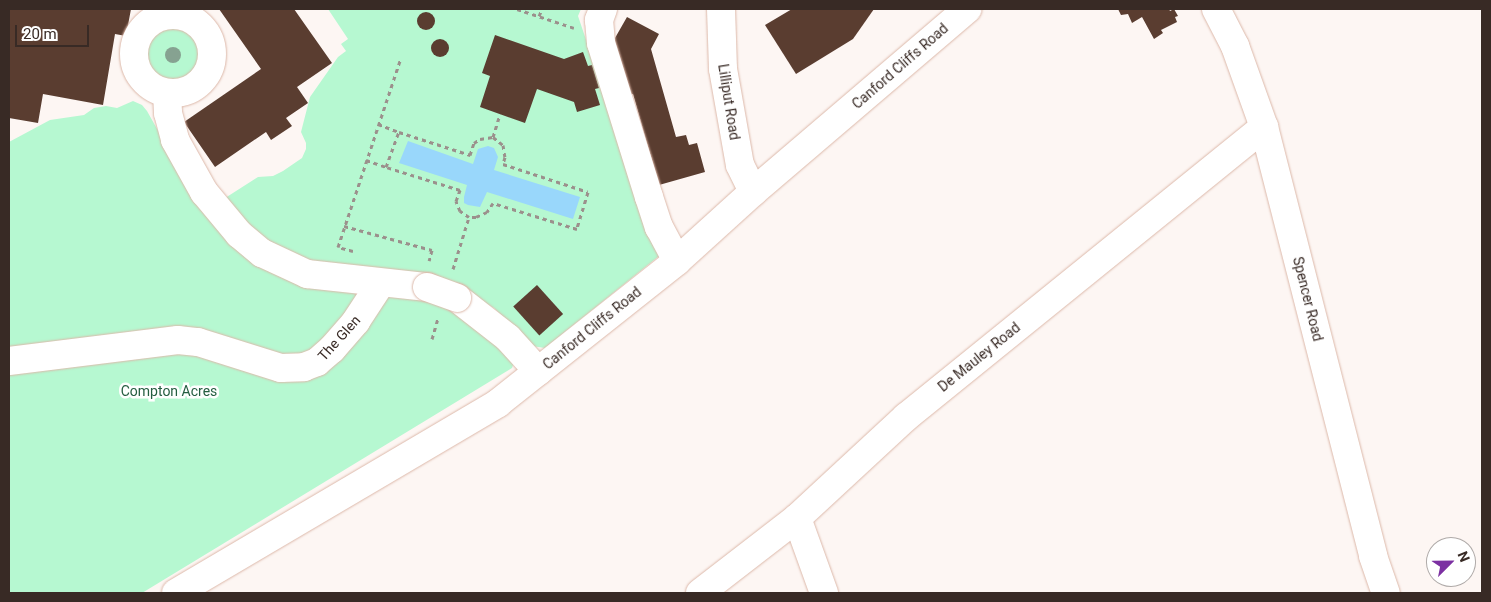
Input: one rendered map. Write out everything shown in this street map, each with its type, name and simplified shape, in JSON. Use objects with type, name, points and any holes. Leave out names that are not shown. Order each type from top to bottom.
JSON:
[{"type":"street","points":[[603,9],[599,20],[601,43],[648,197],[659,227],[677,261]]},
{"type":"street","name":"Lilliput Road","points":[[721,9],[723,69],[740,165],[753,192]]},
{"type":"street","name":"Canford Cliffs Road","points":[[194,589],[498,403],[677,261],[753,192],[967,9]]},
{"type":"street","name":"Spencer Road","points":[[1216,9],[1235,46],[1264,127],[1373,556],[1386,593]]},
{"type":"street","points":[[167,93],[168,113],[175,140],[204,192],[239,234],[262,253],[307,274],[440,288],[508,338],[538,371]]},
{"type":"street","name":"De Mauley Road","points":[[700,593],[797,518],[906,417],[1264,127]]},
{"type":"street","name":"The Glen","points":[[9,361],[178,340],[198,342],[281,368],[304,367],[318,362],[332,349],[356,321],[381,283]]},
{"type":"street","points":[[797,518],[824,593]]},
{"type":"path","points":[[517,9],[574,28]]},
{"type":"path","points":[[539,16],[542,9]]},
{"type":"path","points":[[356,252],[338,247],[401,58]]},
{"type":"path","points":[[493,137],[500,114]]},
{"type":"path","points":[[366,160],[460,190],[456,201],[460,211],[469,217],[476,217],[487,212],[493,203],[577,229],[588,192],[504,164],[503,145],[493,137],[480,139],[474,143],[470,155],[378,124]]},
{"type":"path","points":[[386,167],[399,132]]},
{"type":"path","points":[[432,339],[440,288],[469,217]]},
{"type":"path","points":[[344,226],[432,250],[440,288]]},
{"type":"green space","points":[[328,9],[581,9],[578,16],[659,256],[545,348],[532,346],[494,308],[466,292],[301,260],[267,242],[222,200],[258,177],[273,176],[302,158],[306,149],[306,143],[301,132],[310,97],[338,57],[346,51],[341,44],[348,39]]},
{"type":"green space","points":[[167,23],[179,23],[195,32],[202,42],[204,54],[202,66],[195,76],[179,85],[167,85],[156,80],[147,71],[142,60],[142,48],[147,37],[156,28]]},
{"type":"green space","name":"Compton Acres","points":[[133,101],[142,105],[147,111],[188,184],[262,262],[446,303],[516,356],[512,368],[142,593],[9,593],[9,142],[50,120],[84,115],[94,108],[106,106],[117,108]]},
{"type":"water","points":[[408,141],[473,164],[478,149],[488,146],[494,148],[498,157],[494,170],[580,197],[573,219],[487,192],[480,207],[468,205],[464,203],[467,185],[399,163]]},
{"type":"building","points":[[9,9],[131,9],[126,36],[115,34],[103,105],[43,94],[38,123],[9,118]]},
{"type":"building","points":[[219,9],[294,9],[332,63],[297,87],[308,103],[286,118],[292,126],[271,140],[266,132],[215,167],[184,122],[261,69]]},
{"type":"building","points":[[792,9],[874,9],[853,39],[796,74],[765,25]]},
{"type":"building","points":[[1118,9],[1169,9],[1170,11],[1174,9],[1178,16],[1175,17],[1177,22],[1161,30],[1163,33],[1154,39],[1142,17],[1132,23],[1128,14],[1121,15]]},
{"type":"building","points":[[422,12],[430,12],[435,17],[433,28],[422,30],[417,25],[417,17]]},
{"type":"building","points":[[627,17],[659,34],[651,49],[676,137],[686,135],[689,145],[697,143],[705,172],[659,185],[633,94],[626,96],[611,45]]},
{"type":"building","points":[[495,35],[564,59],[583,52],[588,66],[592,65],[599,88],[595,89],[600,105],[577,112],[574,102],[537,89],[525,123],[480,107],[490,76],[482,73]]},
{"type":"building","points":[[436,39],[444,39],[449,44],[447,55],[436,57],[431,52],[431,44]]},
{"type":"building","points":[[537,285],[563,314],[539,335],[513,306]]}]
